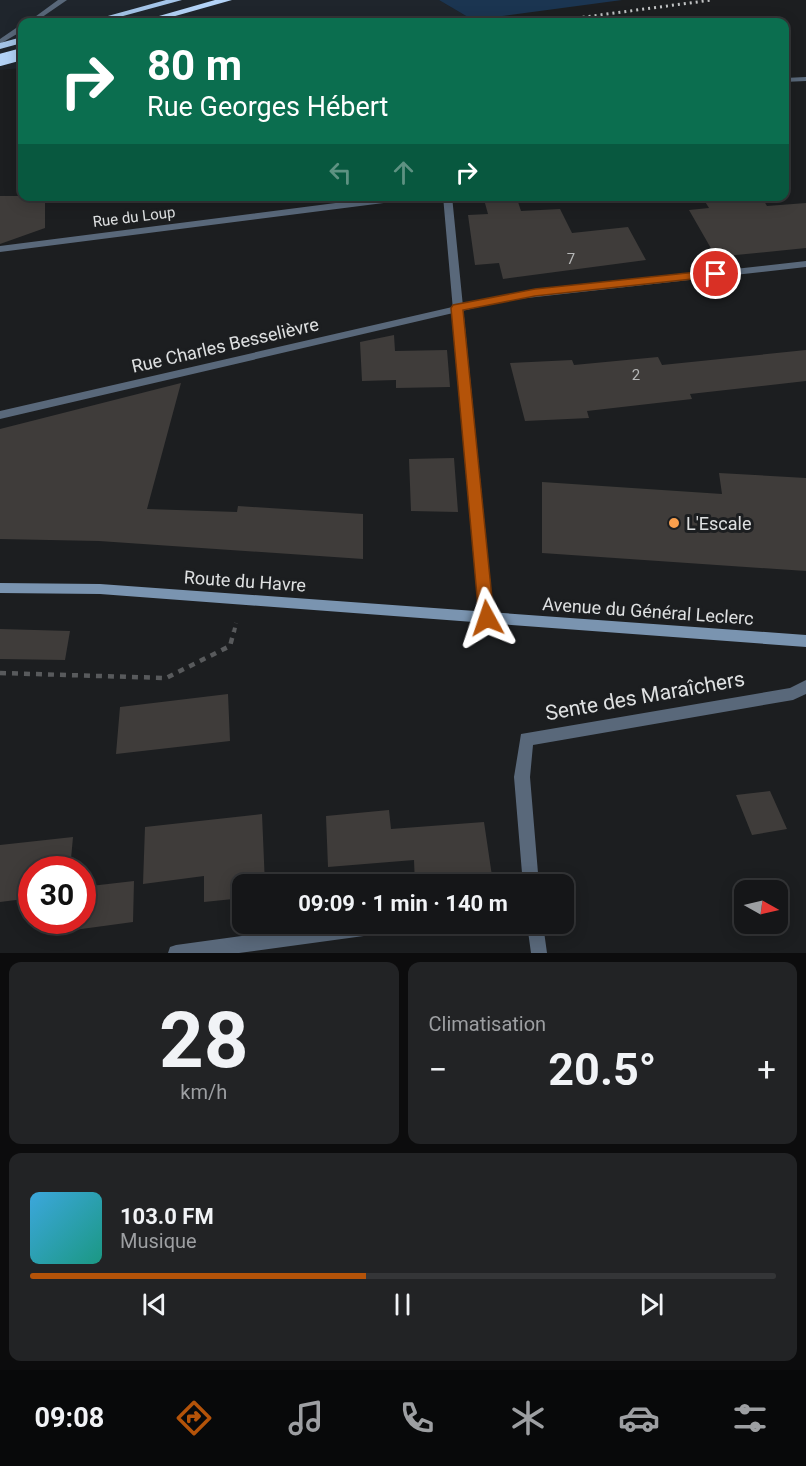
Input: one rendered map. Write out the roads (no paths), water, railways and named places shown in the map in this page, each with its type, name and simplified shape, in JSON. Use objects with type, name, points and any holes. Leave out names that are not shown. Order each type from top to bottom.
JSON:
[{"type":"highway","points":[[107,18],[177,0]]},
{"type":"highway","points":[[157,18],[227,0]]},
{"type":"highway","points":[[0,46],[18,41]]},
{"type":"highway","points":[[0,60],[18,55]]},
{"type":"main road","name":"Route du Havre","points":[[0,588],[100,589],[487,618]]},
{"type":"main road","name":"Avenue du Général Leclerc","points":[[487,618],[806,641]]},
{"type":"street","points":[[37,18],[63,0]]},
{"type":"street","points":[[0,42],[18,31]]},
{"type":"street","points":[[789,80],[806,79]]},
{"type":"street","name":"Rue du Loup","points":[[0,249],[376,201]]},
{"type":"street","points":[[447,201],[487,618]]},
{"type":"street","name":"Rue Charles Besselièvre","points":[[0,415],[457,308],[535,293],[806,264]]},
{"type":"street","name":"Sente des Maraîchers","points":[[530,874],[522,777],[526,739],[793,694],[806,686]]},
{"type":"street","points":[[176,953],[318,934]]},
{"type":"street","points":[[536,934],[539,953]]},
{"type":"railway","points":[[577,18],[712,0]]},
{"type":"railway","points":[[0,59],[18,59]]},
{"type":"place","name":"L'Escale","points":[[674,523]]}]
